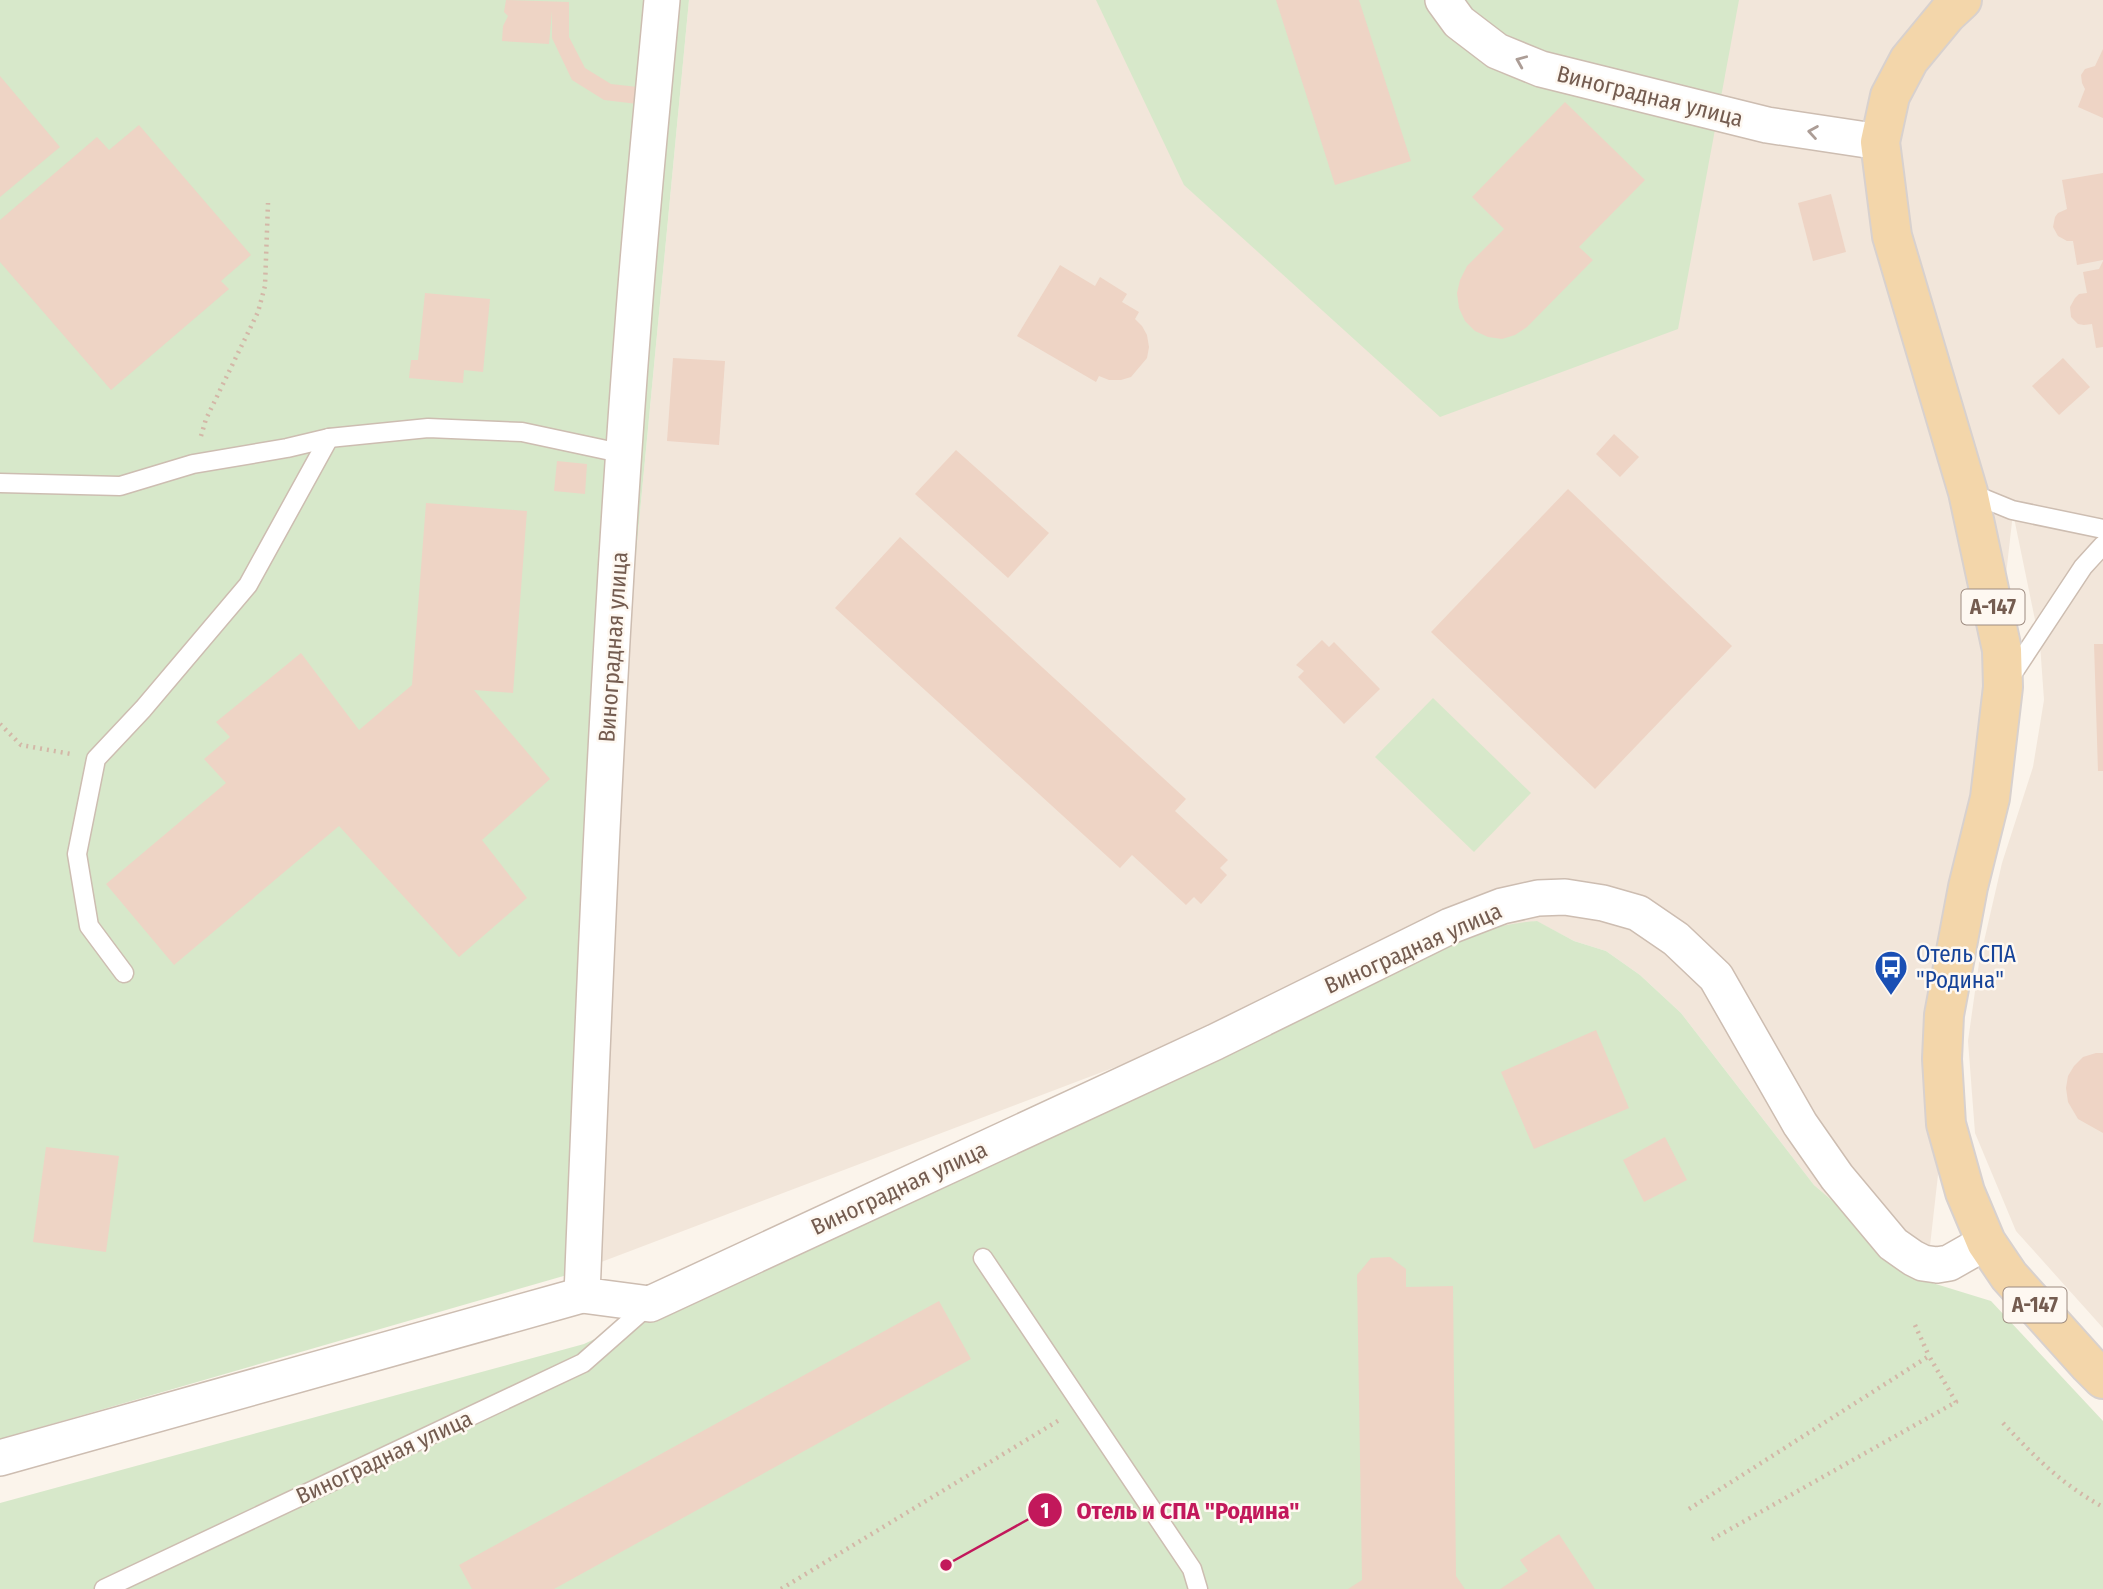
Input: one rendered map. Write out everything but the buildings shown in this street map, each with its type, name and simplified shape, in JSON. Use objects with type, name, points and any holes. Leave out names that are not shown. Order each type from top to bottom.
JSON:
[{"type":"main road","name":"А-147","points":[[1962,0],[1909,60],[1890,96],[1880,142],[1892,236],[1968,492],[2002,650],[2003,687],[1990,797],[1968,887],[1944,1015],[1942,1059],[1946,1124],[1965,1192],[1986,1242],[2009,1276],[2096,1372]]},
{"type":"street","name":"Виноградная улица","points":[[582,1295],[599,866],[633,324],[662,0]]},
{"type":"street","name":"Виноградная улица","points":[[1443,0],[1460,22],[1497,51],[1541,69],[1767,125],[1880,142]]},
{"type":"street","name":"Виноградная улица","points":[[650,1304],[1203,1048],[1450,926],[1502,906],[1538,898],[1565,897],[1604,903],[1638,913],[1676,939],[1716,977],[1800,1124],[1837,1177],[1893,1244],[1923,1263],[1937,1265],[1949,1263],[1986,1242]]},
{"type":"street","points":[[0,1458],[582,1295],[650,1304]]},
{"type":"lane","points":[[0,483],[120,486],[193,464],[329,438],[428,428],[522,432],[625,454]]},
{"type":"lane","points":[[124,973],[89,926],[77,854],[96,759],[143,709],[248,585],[329,438]]},
{"type":"lane","points":[[1968,492],[2012,510],[2103,529]]},
{"type":"lane","points":[[2003,687],[2083,567],[2103,545]]},
{"type":"lane","points":[[983,1258],[1192,1569],[1198,1589]]},
{"type":"lane","name":"Виноградная улица","points":[[104,1589],[583,1363],[650,1304]]},
{"type":"path","points":[[193,464],[206,419],[258,312],[265,286],[268,203]]},
{"type":"path","points":[[0,724],[21,745],[96,759]]},
{"type":"path","points":[[1709,1541],[1956,1402],[1929,1356],[1915,1325]]},
{"type":"path","points":[[1689,1509],[1929,1356]]},
{"type":"path","points":[[781,1589],[1083,1406]]},
{"type":"path","points":[[2003,1423],[2044,1466],[2078,1493],[2103,1507]]},
{"type":"shaded area","points":[[689,0],[2103,0],[2103,1328],[2016,1231],[1975,1133],[1968,1041],[1979,963],[2002,863],[2033,767],[2044,700],[2040,644],[2013,513],[1926,1281],[1814,1185],[1681,1013],[1640,975],[1606,951],[1574,941],[1536,921],[1421,951],[567,1275]]},
{"type":"green space","points":[[0,0],[689,0],[567,1275],[0,1439]]},
{"type":"green space","points":[[1096,0],[1739,0],[1678,329],[1440,417],[1184,185]]},
{"type":"green space","points":[[1433,698],[1531,793],[1474,852],[1375,757]]},
{"type":"green space","points":[[1537,921],[1574,941],[1606,951],[1640,975],[1681,1013],[1814,1185],[1926,1281],[1991,1301],[2103,1421],[2103,1589],[0,1589],[0,1503],[584,1344],[1421,951],[1493,928]]},
{"type":"place","name":"Отель СПА \"Родина\"","points":[[1891,997]]},
{"type":"place","name":"Отель и СПА \"Родина\"","points":[[946,1565]]}]
